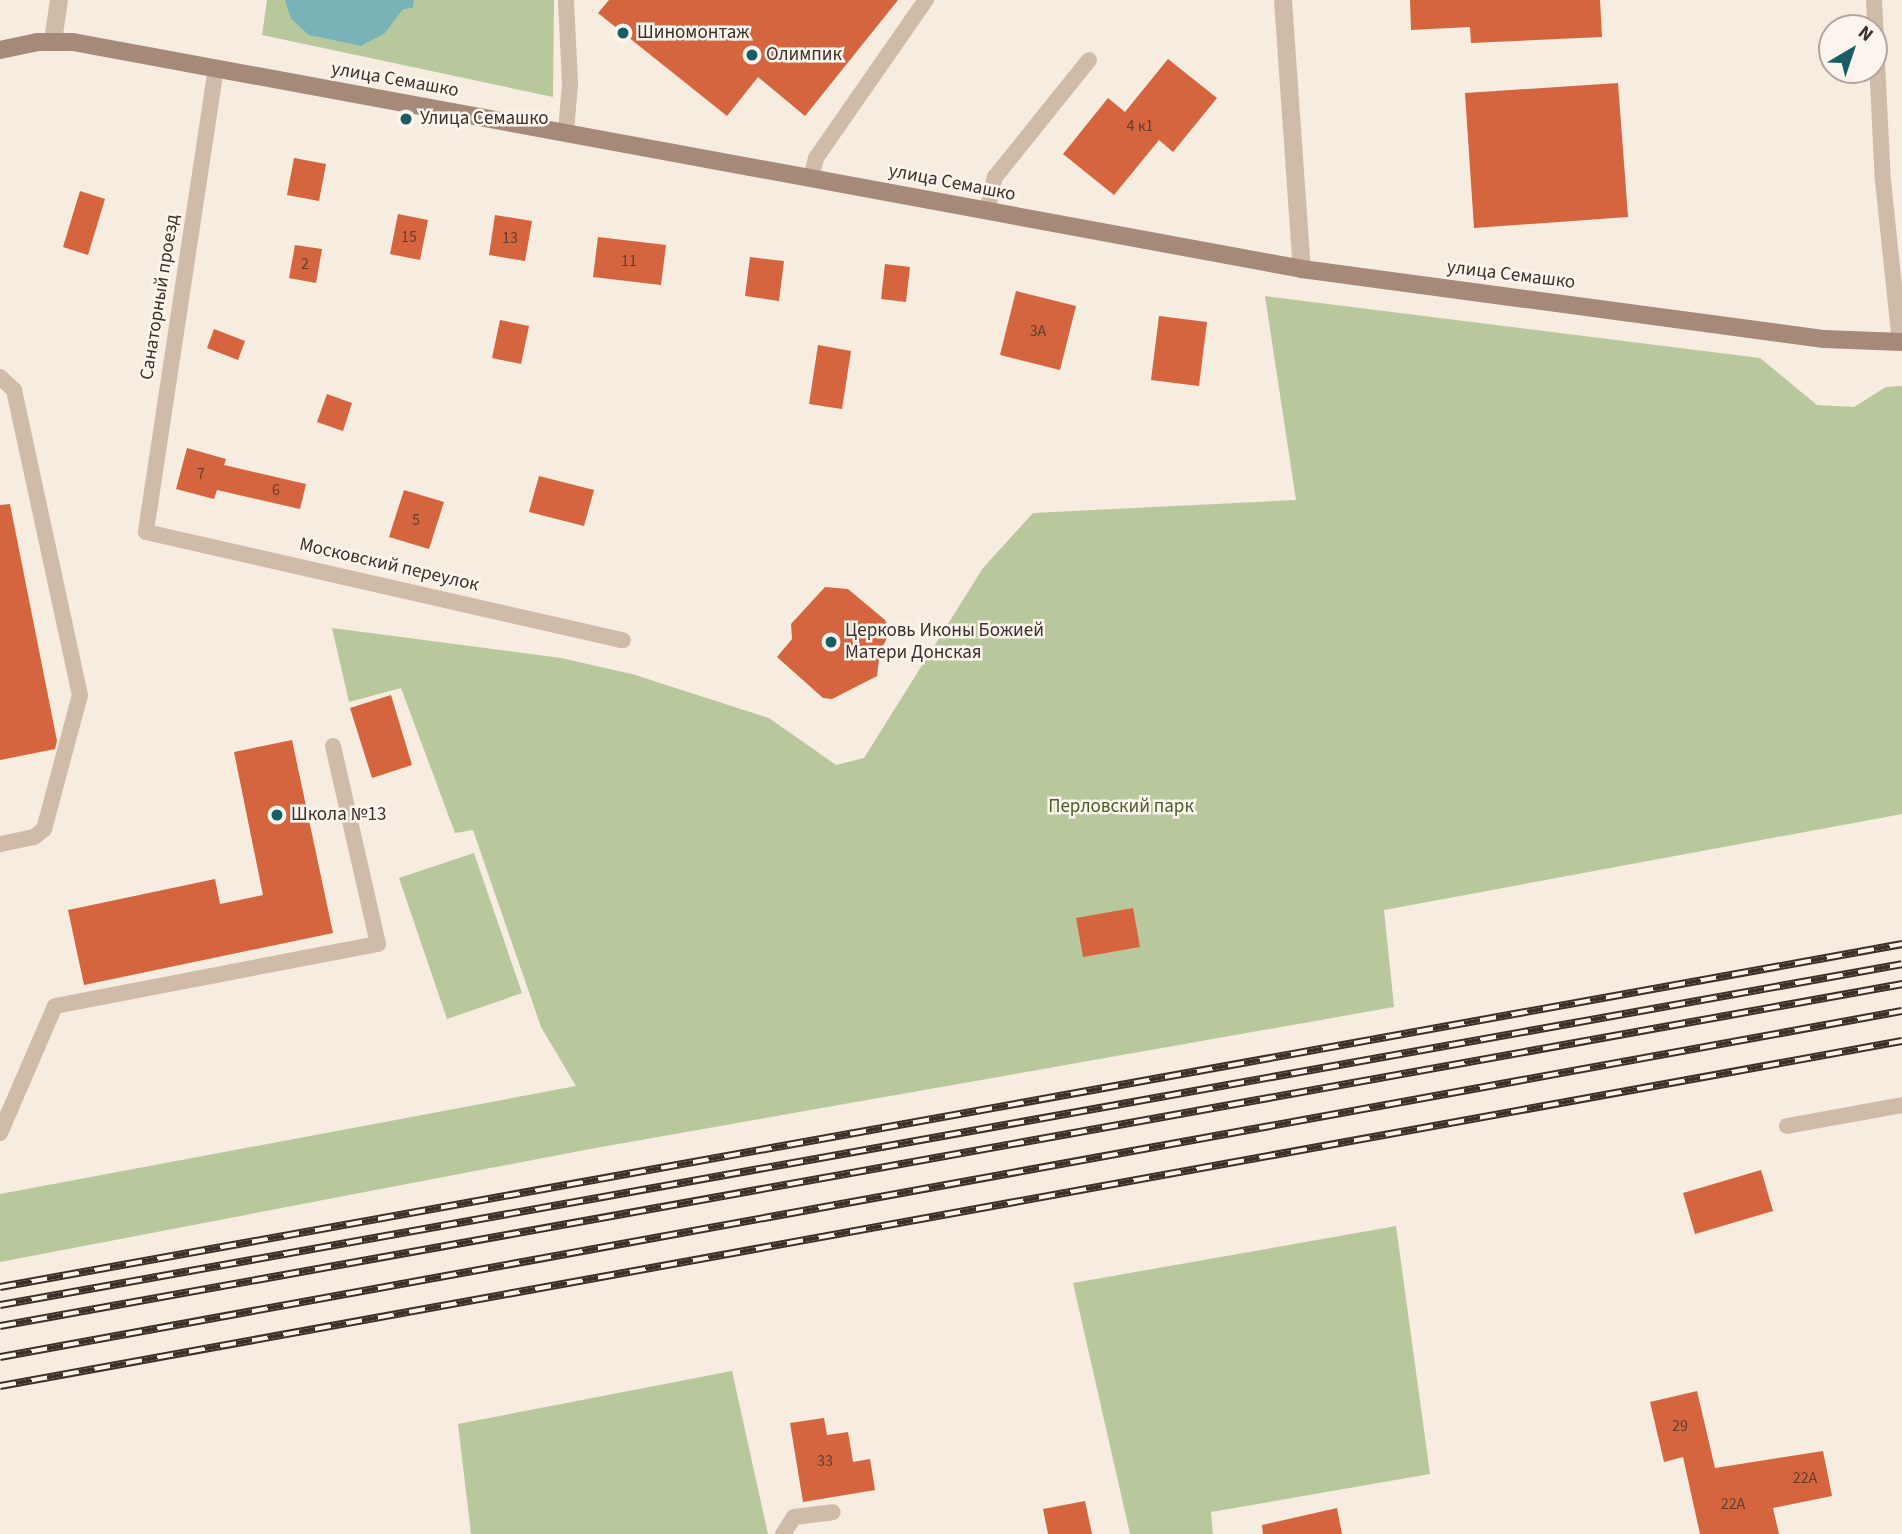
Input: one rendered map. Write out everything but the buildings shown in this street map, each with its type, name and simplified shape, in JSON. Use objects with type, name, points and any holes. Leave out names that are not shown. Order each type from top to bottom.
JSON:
[{"type":"main road","name":"улица Семашко","points":[[0,50],[53,41],[216,68],[1302,269],[1824,339],[1901,342]]},
{"type":"street","points":[[53,41],[59,0]]},
{"type":"street","points":[[1283,0],[1302,269]]},
{"type":"lane","points":[[566,0],[570,83],[566,132]]},
{"type":"lane","points":[[811,178],[816,158],[926,0]]},
{"type":"lane","points":[[1874,0],[1883,181],[1901,342]]},
{"type":"lane","points":[[987,211],[995,177],[1089,60]]},
{"type":"lane","name":"Санаторный проезд","points":[[146,532],[216,68]]},
{"type":"lane","points":[[0,377],[14,390],[80,695],[44,830],[34,837],[0,844]]},
{"type":"lane","name":"Московский переулок","points":[[146,532],[623,640]]},
{"type":"lane","points":[[0,1133],[55,1006],[378,944],[333,746]]},
{"type":"lane","points":[[1787,1126],[1902,1105]]},
{"type":"lane","points":[[783,1534],[794,1517],[833,1512]]},
{"type":"green space","points":[[267,0],[554,0],[553,97],[262,35]]},
{"type":"green space","name":"Перловский парк","points":[[1265,296],[1760,358],[1817,405],[1854,407],[1886,387],[1902,386],[1902,814],[1384,910],[1394,1007],[590,1149],[0,1262],[0,1194],[576,1086],[541,1027],[473,830],[455,833],[401,688],[349,702],[332,628],[561,658],[632,674],[769,718],[836,765],[864,758],[983,568],[1033,513],[1296,500]]},
{"type":"green space","points":[[474,853],[522,993],[447,1019],[399,878]]},
{"type":"green space","points":[[1396,1226],[1430,1474],[1211,1512],[1213,1534],[1130,1534],[1073,1283]]},
{"type":"green space","points":[[732,1371],[768,1534],[471,1534],[458,1424]]},
{"type":"water","points":[[285,0],[414,0],[413,8],[403,9],[385,33],[361,46],[309,35],[291,19]]},
{"type":"railway","points":[[0,1287],[1902,944]]},
{"type":"railway","points":[[0,1305],[1902,964]]},
{"type":"railway","points":[[0,1326],[1902,984]]},
{"type":"railway","points":[[0,1357],[1902,1011]]},
{"type":"railway","points":[[0,1386],[1902,1041]]},
{"type":"place","name":"Шиномонтаж","points":[[623,33]]},
{"type":"place","name":"Олимпик","points":[[752,55]]},
{"type":"place","name":"Улица Семашко","points":[[406,119]]},
{"type":"place","name":"Церковь Иконы Божией Матери Донская","points":[[831,642]]},
{"type":"place","name":"Школа №13","points":[[277,815]]}]
